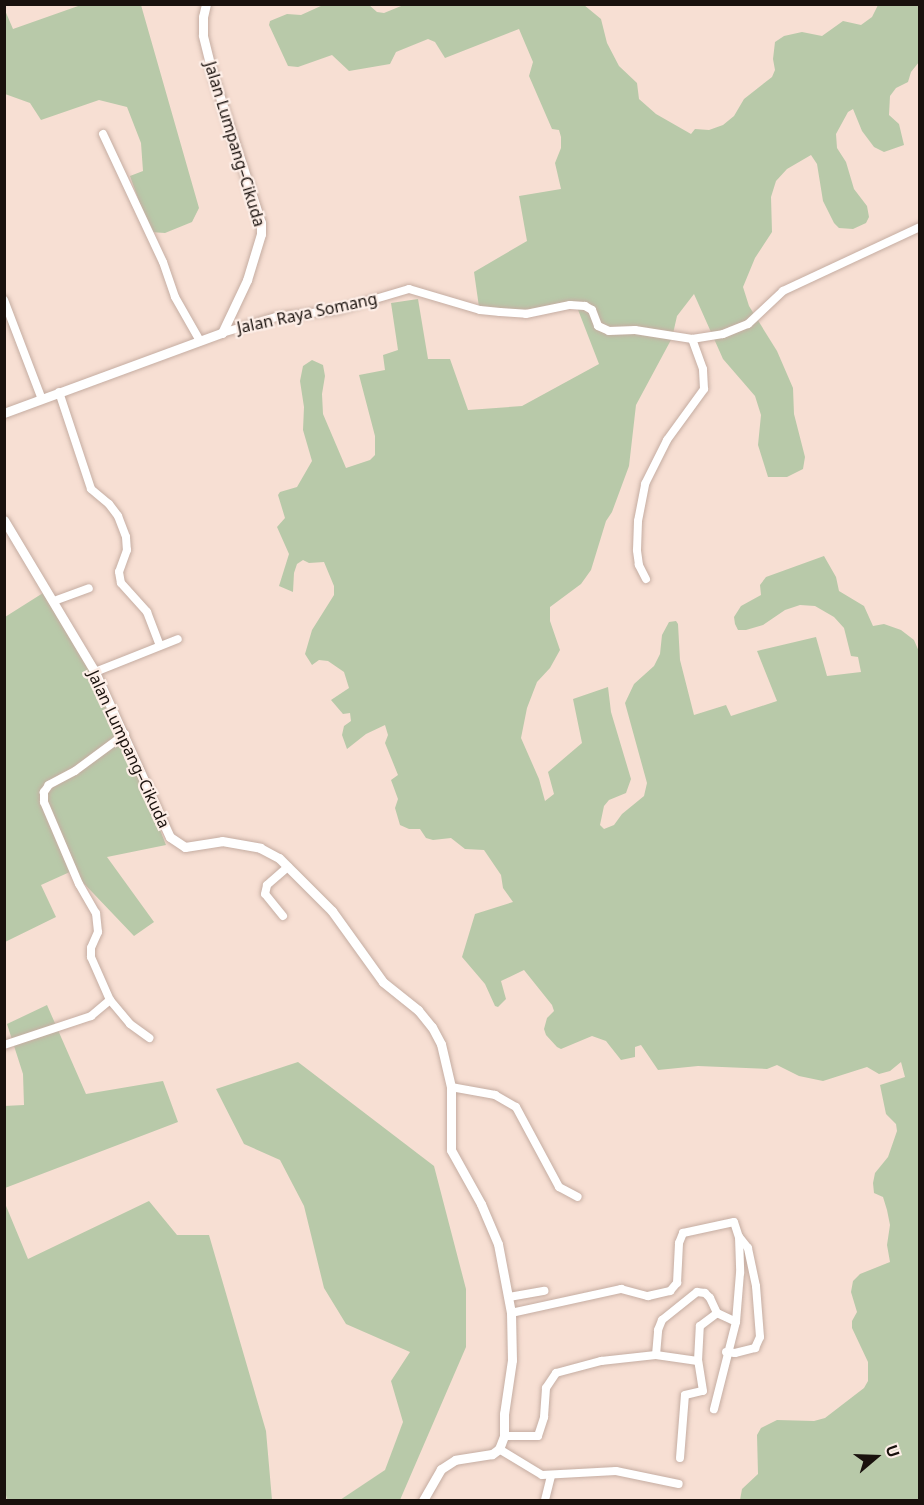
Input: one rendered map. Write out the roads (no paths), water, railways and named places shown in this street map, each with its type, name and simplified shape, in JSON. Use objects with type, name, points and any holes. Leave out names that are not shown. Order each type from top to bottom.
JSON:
[{"type":"street","name":"Jalan Lumpang–Cikuda","points":[[206,4],[203,35],[212,72],[261,223],[261,234],[247,280],[222,333]]},
{"type":"street","points":[[103,134],[163,262],[175,297],[200,341]]},
{"type":"street","name":"Jalan Raya Somang","points":[[222,333],[276,318],[348,308],[409,290],[460,305],[500,312],[526,314],[570,305],[585,306],[592,310],[598,326],[609,331],[634,330],[692,339],[723,334],[748,324],[783,291],[920,227]]},
{"type":"street","points":[[4,300],[41,397]]},
{"type":"street","points":[[4,413],[41,397],[222,333]]},
{"type":"street","points":[[646,579],[639,565],[637,550],[638,521],[645,484],[667,440],[704,389],[703,369],[692,339]]},
{"type":"street","points":[[59,392],[92,489],[110,504],[118,516],[126,537],[127,550],[119,572],[121,583],[147,612],[160,646]]},
{"type":"street","name":"Jalan Lumpang–Cikuda","points":[[4,520],[95,672],[170,837],[184,848],[222,841],[245,844],[279,858],[332,911],[383,982],[418,1010],[432,1027],[441,1044],[451,1087],[451,1150],[492,1228],[511,1313],[512,1360],[504,1414],[504,1436],[499,1449]]},
{"type":"street","points":[[54,601],[89,588]]},
{"type":"street","points":[[95,672],[178,639]]},
{"type":"street","points":[[125,734],[75,771],[49,785],[44,792],[44,801],[75,874],[96,913],[99,923],[91,948],[91,957],[110,1000],[130,1024],[149,1038]]},
{"type":"street","points":[[283,916],[264,894],[267,885],[288,867]]},
{"type":"street","points":[[4,1045],[91,1016],[110,1000]]},
{"type":"street","points":[[451,1087],[495,1095],[516,1107],[559,1186],[578,1197]]},
{"type":"street","points":[[511,1313],[621,1289],[648,1296],[670,1292],[677,1283],[679,1243],[683,1233],[729,1222],[737,1225],[740,1273],[736,1322],[726,1352],[714,1409]]},
{"type":"street","points":[[726,1352],[735,1353],[755,1348],[760,1337],[756,1286],[748,1248],[745,1241],[739,1237]]},
{"type":"street","points":[[508,1297],[544,1291]]},
{"type":"street","points":[[656,1355],[658,1330],[662,1320],[697,1292],[701,1291],[710,1298],[717,1313],[736,1322]]},
{"type":"street","points":[[680,1458],[685,1395],[703,1391],[698,1361],[700,1326],[717,1313]]},
{"type":"street","points":[[504,1436],[538,1436],[544,1417],[546,1388],[556,1373],[601,1361],[656,1355],[698,1361]]},
{"type":"street","points":[[423,1500],[441,1469],[455,1460],[492,1454],[499,1449],[542,1475],[616,1471],[679,1484]]},
{"type":"street","points":[[545,1500],[551,1476]]}]
